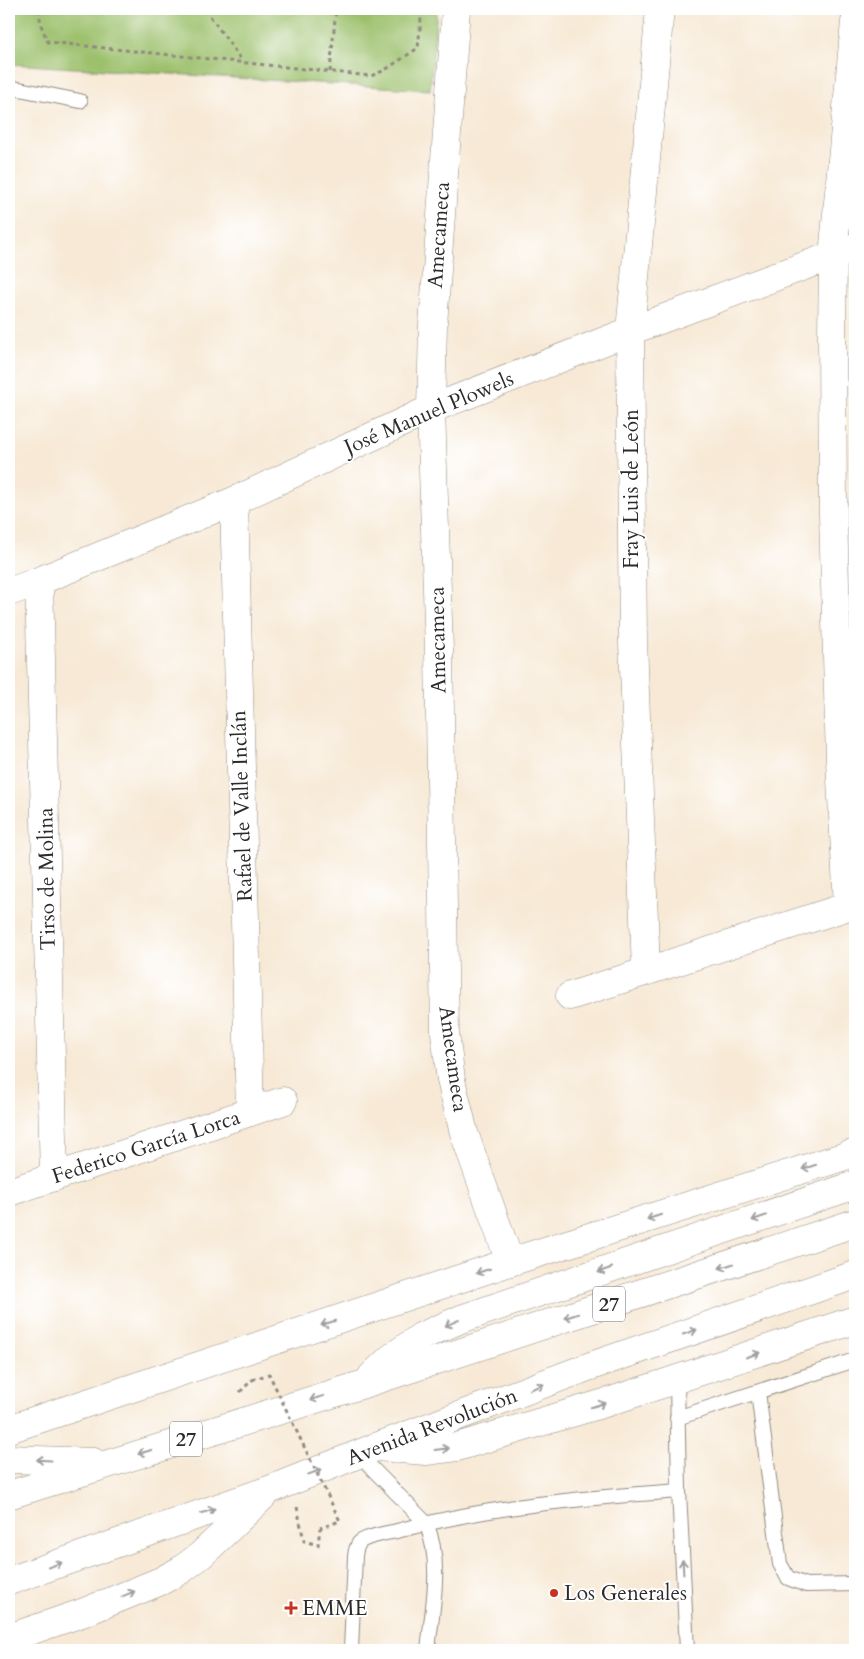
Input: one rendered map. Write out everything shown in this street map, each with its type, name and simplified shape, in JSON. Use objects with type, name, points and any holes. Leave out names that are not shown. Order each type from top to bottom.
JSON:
[{"type":"street","name":"Amecameca","points":[[456,9],[435,296],[432,409],[439,651],[445,1033],[452,1080],[464,1133],[510,1262]]},
{"type":"street","name":"Fray Luis de León","points":[[646,970],[633,642],[630,331],[660,9]]},
{"type":"street","points":[[570,996],[852,905],[840,761],[833,514],[832,337],[844,252],[855,22]]},
{"type":"street","name":"José Manuel Plowels","points":[[9,592],[39,582],[234,501],[432,409],[630,331],[844,252]]},
{"type":"street","name":"Rafael de Valle Inclán","points":[[234,501],[250,1112]]},
{"type":"street","name":"Tirso de Molina","points":[[39,582],[54,1178]]},
{"type":"street","name":"Federico García Lorca","points":[[9,1192],[283,1101]]},
{"type":"street","points":[[9,1429],[510,1262],[855,1152]]},
{"type":"street","points":[[364,1384],[391,1358],[422,1336],[461,1319],[855,1185]]},
{"type":"street","name":"27","points":[[9,1495],[364,1384],[855,1223]]},
{"type":"street","name":"Avenida Revolución","points":[[9,1581],[280,1485],[588,1367],[855,1275]]},
{"type":"street","points":[[367,1451],[426,1451],[457,1447],[677,1380],[855,1320]]},
{"type":"street","points":[[9,1459],[110,1463]]},
{"type":"street","points":[[14,1628],[82,1613],[161,1581],[202,1555],[280,1485]]},
{"type":"lane","points":[[9,87],[80,101]]},
{"type":"lane","points":[[677,1418],[855,1360]]},
{"type":"lane","points":[[677,1380],[679,1491],[687,1650]]},
{"type":"lane","points":[[758,1392],[780,1564],[788,1578],[806,1585],[855,1584]]},
{"type":"lane","points":[[367,1451],[426,1523],[431,1535],[435,1554],[428,1650]]},
{"type":"lane","points":[[351,1650],[356,1548],[365,1539],[426,1523],[519,1506],[679,1491]]},
{"type":"path","points":[[38,9],[42,28],[48,42],[370,76],[385,70],[418,48],[422,9]]},
{"type":"path","points":[[330,72],[336,9]]},
{"type":"path","points":[[210,16],[242,62]]},
{"type":"path","points":[[252,1380],[269,1374],[340,1521],[320,1528],[318,1545],[304,1541],[280,1485]]},
{"type":"green space","points":[[9,9],[437,9],[430,90],[9,64]]},
{"type":"place","name":"Los Generales","points":[[554,1593]]},
{"type":"place","name":"EMME","points":[[291,1608]]}]
